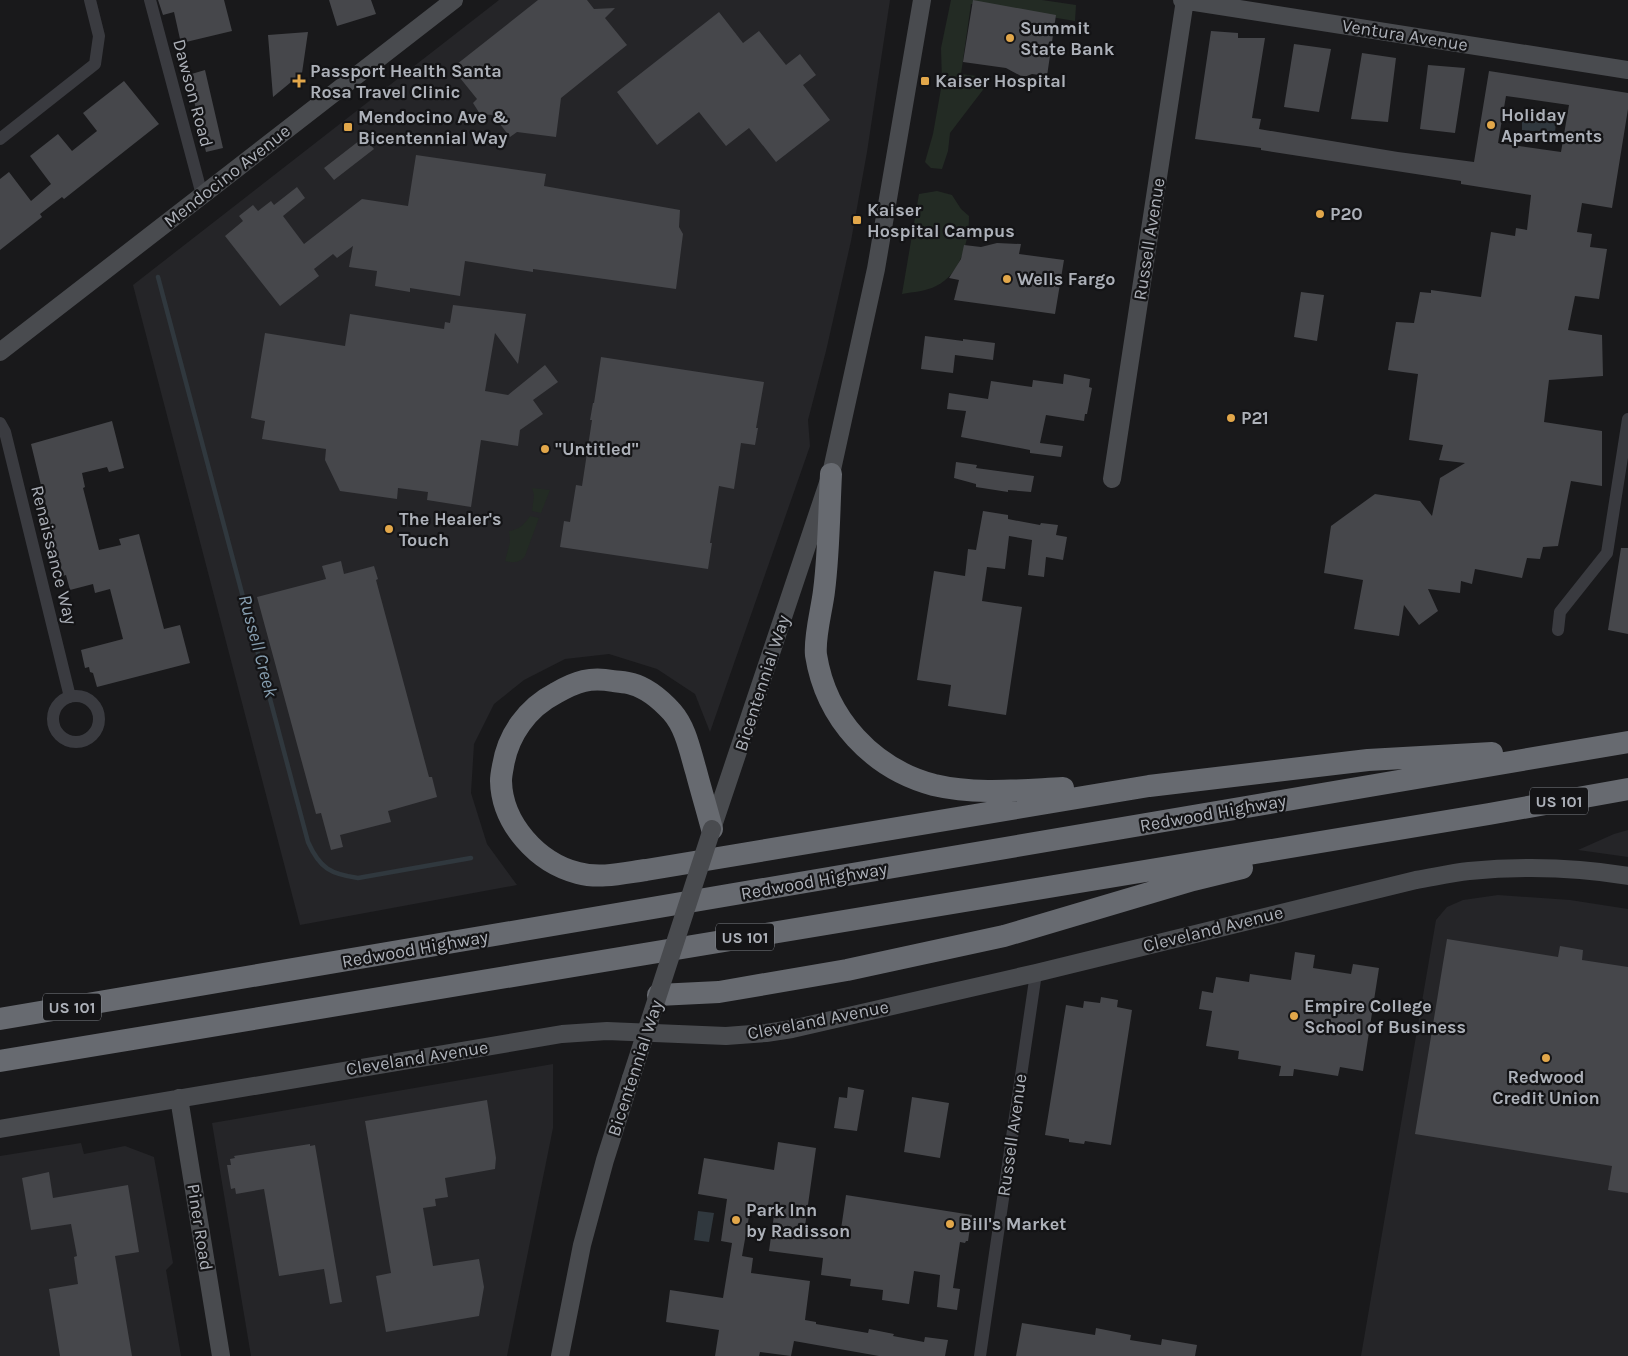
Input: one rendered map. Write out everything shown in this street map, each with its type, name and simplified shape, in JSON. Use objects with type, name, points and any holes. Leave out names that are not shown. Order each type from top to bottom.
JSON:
[{"type":"highway","points":[[831,474],[824,592],[816,654],[825,686],[836,711],[848,730],[866,748],[884,763],[906,775],[935,785],[963,789],[1149,786]]},
{"type":"highway","points":[[712,829],[686,735],[673,713],[655,696],[633,684],[590,679],[568,686],[546,698],[528,714],[514,732],[505,754],[501,781],[505,806],[515,828],[533,847],[554,864],[579,874],[604,876],[1149,786],[1368,760],[1597,747]]},
{"type":"highway","name":"Redwood Highway","points":[[0,1019],[980,854],[1628,742]]},
{"type":"highway","name":"US 101","points":[[0,1061],[1490,814],[1628,789]]},
{"type":"highway","points":[[658,995],[719,992],[847,970],[1004,936],[1193,880],[1285,858],[1490,814]]},
{"type":"main road","name":"Mendocino Avenue","points":[[0,352],[454,0]]},
{"type":"main road","name":"Bicentennial Way","points":[[560,1356],[582,1245],[605,1160],[712,829],[831,474],[876,269],[922,0]]},
{"type":"main road","name":"Ventura Avenue","points":[[1184,0],[1628,70]]},
{"type":"main road","name":"Russell Avenue","points":[[1112,479],[1184,0]]},
{"type":"main road","name":"Cleveland Avenue","points":[[0,1129],[562,1034],[607,1031],[726,1036],[766,1033],[1036,973],[1416,880],[1459,872],[1530,867],[1591,870],[1628,876]]},
{"type":"main road","name":"Piner Road","points":[[179,1098],[221,1356]]},
{"type":"street","points":[[0,139],[95,64],[100,36],[90,0]]},
{"type":"street","name":"Dawson Road","points":[[150,0],[202,195]]},
{"type":"street","points":[[1558,630],[1560,612],[1607,552],[1628,419]]},
{"type":"street","name":"Renaissance Way","points":[[0,423],[6,432],[70,697]]},
{"type":"street","name":"Russell Avenue","points":[[980,1356],[1036,973]]},
{"type":"shaded area","points":[[499,0],[890,0],[867,152],[851,241],[808,420],[810,446],[710,732],[695,694],[657,669],[609,654],[565,659],[524,680],[494,704],[474,744],[471,793],[487,844],[517,885],[300,925],[133,285]]},
{"type":"shaded area","points":[[951,0],[1042,0],[1076,5],[1075,21],[971,4],[961,74],[992,78],[950,133],[948,151],[942,169],[931,168],[925,162],[933,134],[942,83],[941,48]]},
{"type":"shaded area","points":[[1525,114],[1556,122],[1555,133],[1522,130],[1522,119],[1524,119]]},
{"type":"shaded area","points":[[937,191],[952,195],[961,209],[969,216],[969,226],[962,256],[952,274],[945,281],[928,289],[902,294],[919,194]]},
{"type":"shaded area","points":[[532,488],[550,490],[541,513],[532,511],[534,495]]},
{"type":"shaded area","points":[[530,516],[539,518],[525,556],[516,562],[505,561],[510,542],[509,531],[521,526]]},
{"type":"shaded area","points":[[1628,830],[1628,857],[1578,850],[1614,834]]},
{"type":"shaded area","points":[[1498,895],[1570,900],[1628,909],[1628,1356],[1361,1356],[1436,920],[1447,907],[1463,900]]},
{"type":"shaded area","points":[[553,1064],[553,1128],[507,1356],[251,1356],[212,1123]]},
{"type":"shaded area","points":[[81,1143],[84,1154],[125,1146],[154,1157],[173,1263],[166,1270],[181,1356],[0,1356],[0,1156]]},
{"type":"shaded area","points":[[698,1211],[714,1213],[709,1242],[694,1240]]},
{"type":"building","points":[[158,0],[224,0],[232,31],[186,42],[185,38],[180,39],[174,12],[163,15]]},
{"type":"building","points":[[329,0],[371,0],[376,14],[337,26]]},
{"type":"building","points":[[538,0],[587,0],[594,9],[615,8],[605,18],[627,45],[561,98],[556,137],[517,132],[510,137],[493,115],[480,114],[473,103],[477,99],[452,68]]},
{"type":"building","name":"Summit State Bank","points":[[973,0],[1056,15],[1047,76],[1032,74],[1021,76],[1006,68],[963,62]]},
{"type":"building","points":[[719,12],[743,43],[759,31],[786,65],[800,54],[816,75],[803,85],[830,120],[776,162],[749,128],[726,146],[699,112],[657,145],[617,92]]},
{"type":"building","points":[[1211,31],[1238,33],[1238,38],[1265,38],[1252,118],[1261,119],[1259,129],[1398,152],[1474,162],[1489,71],[1628,93],[1628,109],[1612,208],[1582,203],[1577,232],[1592,234],[1590,247],[1607,249],[1599,299],[1575,296],[1568,330],[1602,335],[1603,376],[1549,380],[1544,422],[1602,431],[1602,486],[1571,481],[1558,546],[1543,547],[1540,559],[1527,558],[1522,578],[1475,569],[1472,584],[1461,581],[1460,593],[1428,589],[1438,611],[1419,625],[1404,605],[1399,636],[1354,629],[1363,580],[1324,573],[1331,526],[1375,494],[1420,501],[1432,516],[1440,478],[1465,463],[1439,460],[1443,445],[1409,440],[1418,374],[1388,370],[1396,322],[1414,323],[1420,292],[1431,293],[1431,290],[1481,297],[1491,232],[1515,236],[1516,228],[1527,230],[1531,195],[1461,184],[1461,181],[1195,139]],"holes":[[[1506,96],[1569,105],[1561,152],[1498,143]]]},
{"type":"building","points":[[308,32],[302,73],[273,97],[268,35]]},
{"type":"building","points":[[1294,44],[1331,49],[1319,112],[1284,107]]},
{"type":"building","points":[[1362,53],[1396,58],[1388,122],[1351,119]]},
{"type":"building","points":[[1428,65],[1465,68],[1455,133],[1420,129]]},
{"type":"building","points":[[205,70],[223,148],[206,152],[188,75]]},
{"type":"building","points":[[124,81],[159,124],[64,199],[62,197],[40,214],[42,217],[0,250],[0,179],[9,172],[31,201],[51,184],[30,156],[58,134],[72,151],[97,131],[83,113]]},
{"type":"building","points":[[364,137],[374,149],[334,180],[324,168]]},
{"type":"building","points":[[416,155],[546,174],[544,186],[680,210],[679,227],[683,234],[676,289],[533,269],[533,272],[465,261],[460,296],[410,288],[410,292],[375,286],[377,271],[349,267],[353,246],[337,258],[333,254],[314,269],[319,276],[280,306],[225,236],[243,221],[239,216],[253,205],[258,211],[271,201],[274,205],[297,187],[305,198],[283,216],[304,244],[362,199],[408,206]]},
{"type":"building","name":"Wells Fargo","points":[[997,243],[1021,244],[1019,254],[1064,260],[1055,314],[954,300],[959,280],[949,278],[961,259],[964,245],[981,247]]},
{"type":"building","points":[[1301,292],[1324,295],[1317,341],[1294,337]]},
{"type":"building","points":[[453,305],[526,314],[518,364],[495,333],[485,391],[508,395],[545,365],[558,382],[533,400],[543,414],[520,430],[518,446],[481,440],[471,507],[427,500],[428,492],[398,488],[397,499],[340,491],[325,460],[326,449],[262,439],[265,421],[251,418],[265,333],[345,346],[350,314],[444,329],[445,322],[450,323]]},
{"type":"building","points":[[925,336],[995,343],[993,360],[955,355],[953,373],[921,369]]},
{"type":"building","points":[[601,357],[764,382],[755,445],[741,443],[734,489],[719,486],[708,569],[560,547],[564,521],[570,522],[576,485],[582,486],[592,420],[590,420]]},
{"type":"building","points":[[1064,374],[1090,379],[1089,387],[1092,388],[1084,421],[1046,415],[1040,443],[1063,446],[1061,457],[1030,453],[1030,450],[961,437],[966,411],[947,409],[949,393],[988,399],[991,381],[1032,387],[1033,380],[1063,384]]},
{"type":"building","points":[[112,421],[124,468],[109,472],[107,467],[82,473],[85,487],[83,488],[99,550],[121,545],[119,539],[139,534],[164,629],[180,625],[190,663],[97,687],[93,673],[90,672],[89,667],[85,668],[81,650],[123,639],[110,589],[95,593],[93,584],[70,590],[66,575],[63,576],[31,444]]},
{"type":"building","points":[[956,462],[977,465],[976,468],[1034,476],[1031,492],[1008,490],[1008,492],[976,487],[976,484],[954,478]]},
{"type":"building","points":[[983,511],[1008,515],[1008,519],[1040,525],[1041,523],[1058,525],[1056,535],[1067,537],[1063,560],[1046,557],[1044,577],[1028,575],[1032,540],[1009,536],[1005,569],[987,567],[982,601],[1022,607],[1006,715],[948,706],[951,685],[917,680],[934,571],[965,576],[968,549],[976,550]]},
{"type":"building","points":[[1621,548],[1628,548],[1628,634],[1608,630]]},
{"type":"building","points":[[341,561],[344,574],[374,566],[378,579],[376,580],[429,777],[432,777],[437,797],[388,811],[391,822],[340,835],[343,847],[331,850],[321,813],[316,814],[257,597],[326,579],[322,566]]},
{"type":"building","points":[[1447,939],[1558,957],[1560,946],[1583,950],[1582,960],[1628,967],[1628,1193],[1608,1190],[1612,1166],[1415,1134]]},
{"type":"building","points":[[1295,952],[1315,955],[1313,968],[1351,974],[1353,964],[1379,968],[1363,1071],[1340,1067],[1338,1076],[1294,1069],[1293,1076],[1279,1076],[1281,1066],[1238,1059],[1239,1051],[1206,1046],[1212,1011],[1199,1009],[1202,991],[1213,993],[1216,977],[1249,982],[1250,974],[1291,980]]},
{"type":"building","points":[[1101,997],[1118,1000],[1117,1007],[1132,1010],[1111,1145],[1085,1141],[1084,1144],[1069,1142],[1069,1139],[1045,1135],[1066,1005],[1083,1008],[1084,1001],[1100,1003]]},
{"type":"building","points":[[848,1087],[864,1090],[857,1131],[834,1128],[839,1097],[847,1098]]},
{"type":"building","points":[[912,1097],[949,1103],[940,1158],[904,1152]]},
{"type":"building","points":[[487,1100],[496,1158],[495,1169],[445,1178],[448,1197],[435,1199],[436,1206],[423,1208],[433,1266],[479,1259],[484,1287],[479,1316],[386,1332],[376,1276],[391,1273],[365,1121]]},
{"type":"building","points":[[778,1142],[816,1148],[804,1233],[826,1237],[827,1234],[840,1236],[846,1195],[972,1215],[968,1241],[965,1243],[960,1242],[953,1288],[960,1289],[957,1310],[937,1307],[940,1275],[914,1271],[909,1304],[882,1300],[883,1290],[850,1286],[851,1279],[821,1275],[823,1258],[769,1251],[774,1215],[750,1211],[742,1256],[753,1258],[751,1273],[810,1281],[805,1320],[816,1322],[816,1324],[868,1333],[869,1329],[924,1342],[925,1337],[948,1340],[945,1356],[879,1356],[794,1341],[791,1356],[760,1352],[759,1356],[715,1356],[719,1330],[666,1322],[670,1290],[723,1298],[732,1243],[721,1241],[727,1199],[698,1194],[704,1158],[774,1170]]},
{"type":"building","points":[[310,1144],[310,1146],[315,1145],[342,1302],[330,1304],[324,1269],[279,1276],[264,1189],[236,1194],[235,1188],[231,1189],[227,1165],[231,1165],[230,1159],[235,1158],[234,1156]]},
{"type":"building","points":[[49,1172],[53,1198],[128,1185],[139,1252],[115,1256],[132,1356],[60,1356],[49,1289],[78,1284],[74,1257],[77,1256],[71,1224],[31,1230],[22,1178]]},
{"type":"building","points":[[1022,1323],[1095,1335],[1096,1328],[1131,1335],[1130,1340],[1161,1345],[1162,1339],[1197,1345],[1195,1356],[1016,1356]]},
{"type":"waterway","name":"Russell Creek","points":[[158,277],[308,842],[312,851],[327,869],[358,878],[471,858]]},
{"type":"place","name":"Summit State Bank","points":[[1010,38]]},
{"type":"place","name":"Passport Health Santa Rosa Travel Clinic","points":[[299,81]]},
{"type":"place","name":"Kaiser Hospital","points":[[925,81]]},
{"type":"place","name":"Holiday Apartments","points":[[1491,125]]},
{"type":"place","name":"Mendocino Ave & Bicentennial Way","points":[[348,127]]},
{"type":"place","name":"P20","points":[[1320,214]]},
{"type":"place","name":"Kaiser Hospital Campus","points":[[857,220]]},
{"type":"place","name":"Wells Fargo","points":[[1007,279]]},
{"type":"place","name":"P21","points":[[1231,418]]},
{"type":"place","name":"\"Untitled\"","points":[[545,449]]},
{"type":"place","name":"The Healer's Touch","points":[[389,529]]},
{"type":"place","name":"Empire College School of Business","points":[[1294,1016]]},
{"type":"place","name":"Redwood Credit Union","points":[[1546,1058]]},
{"type":"place","name":"Park Inn by Radisson","points":[[736,1220]]},
{"type":"place","name":"Bill's Market","points":[[950,1224]]}]
